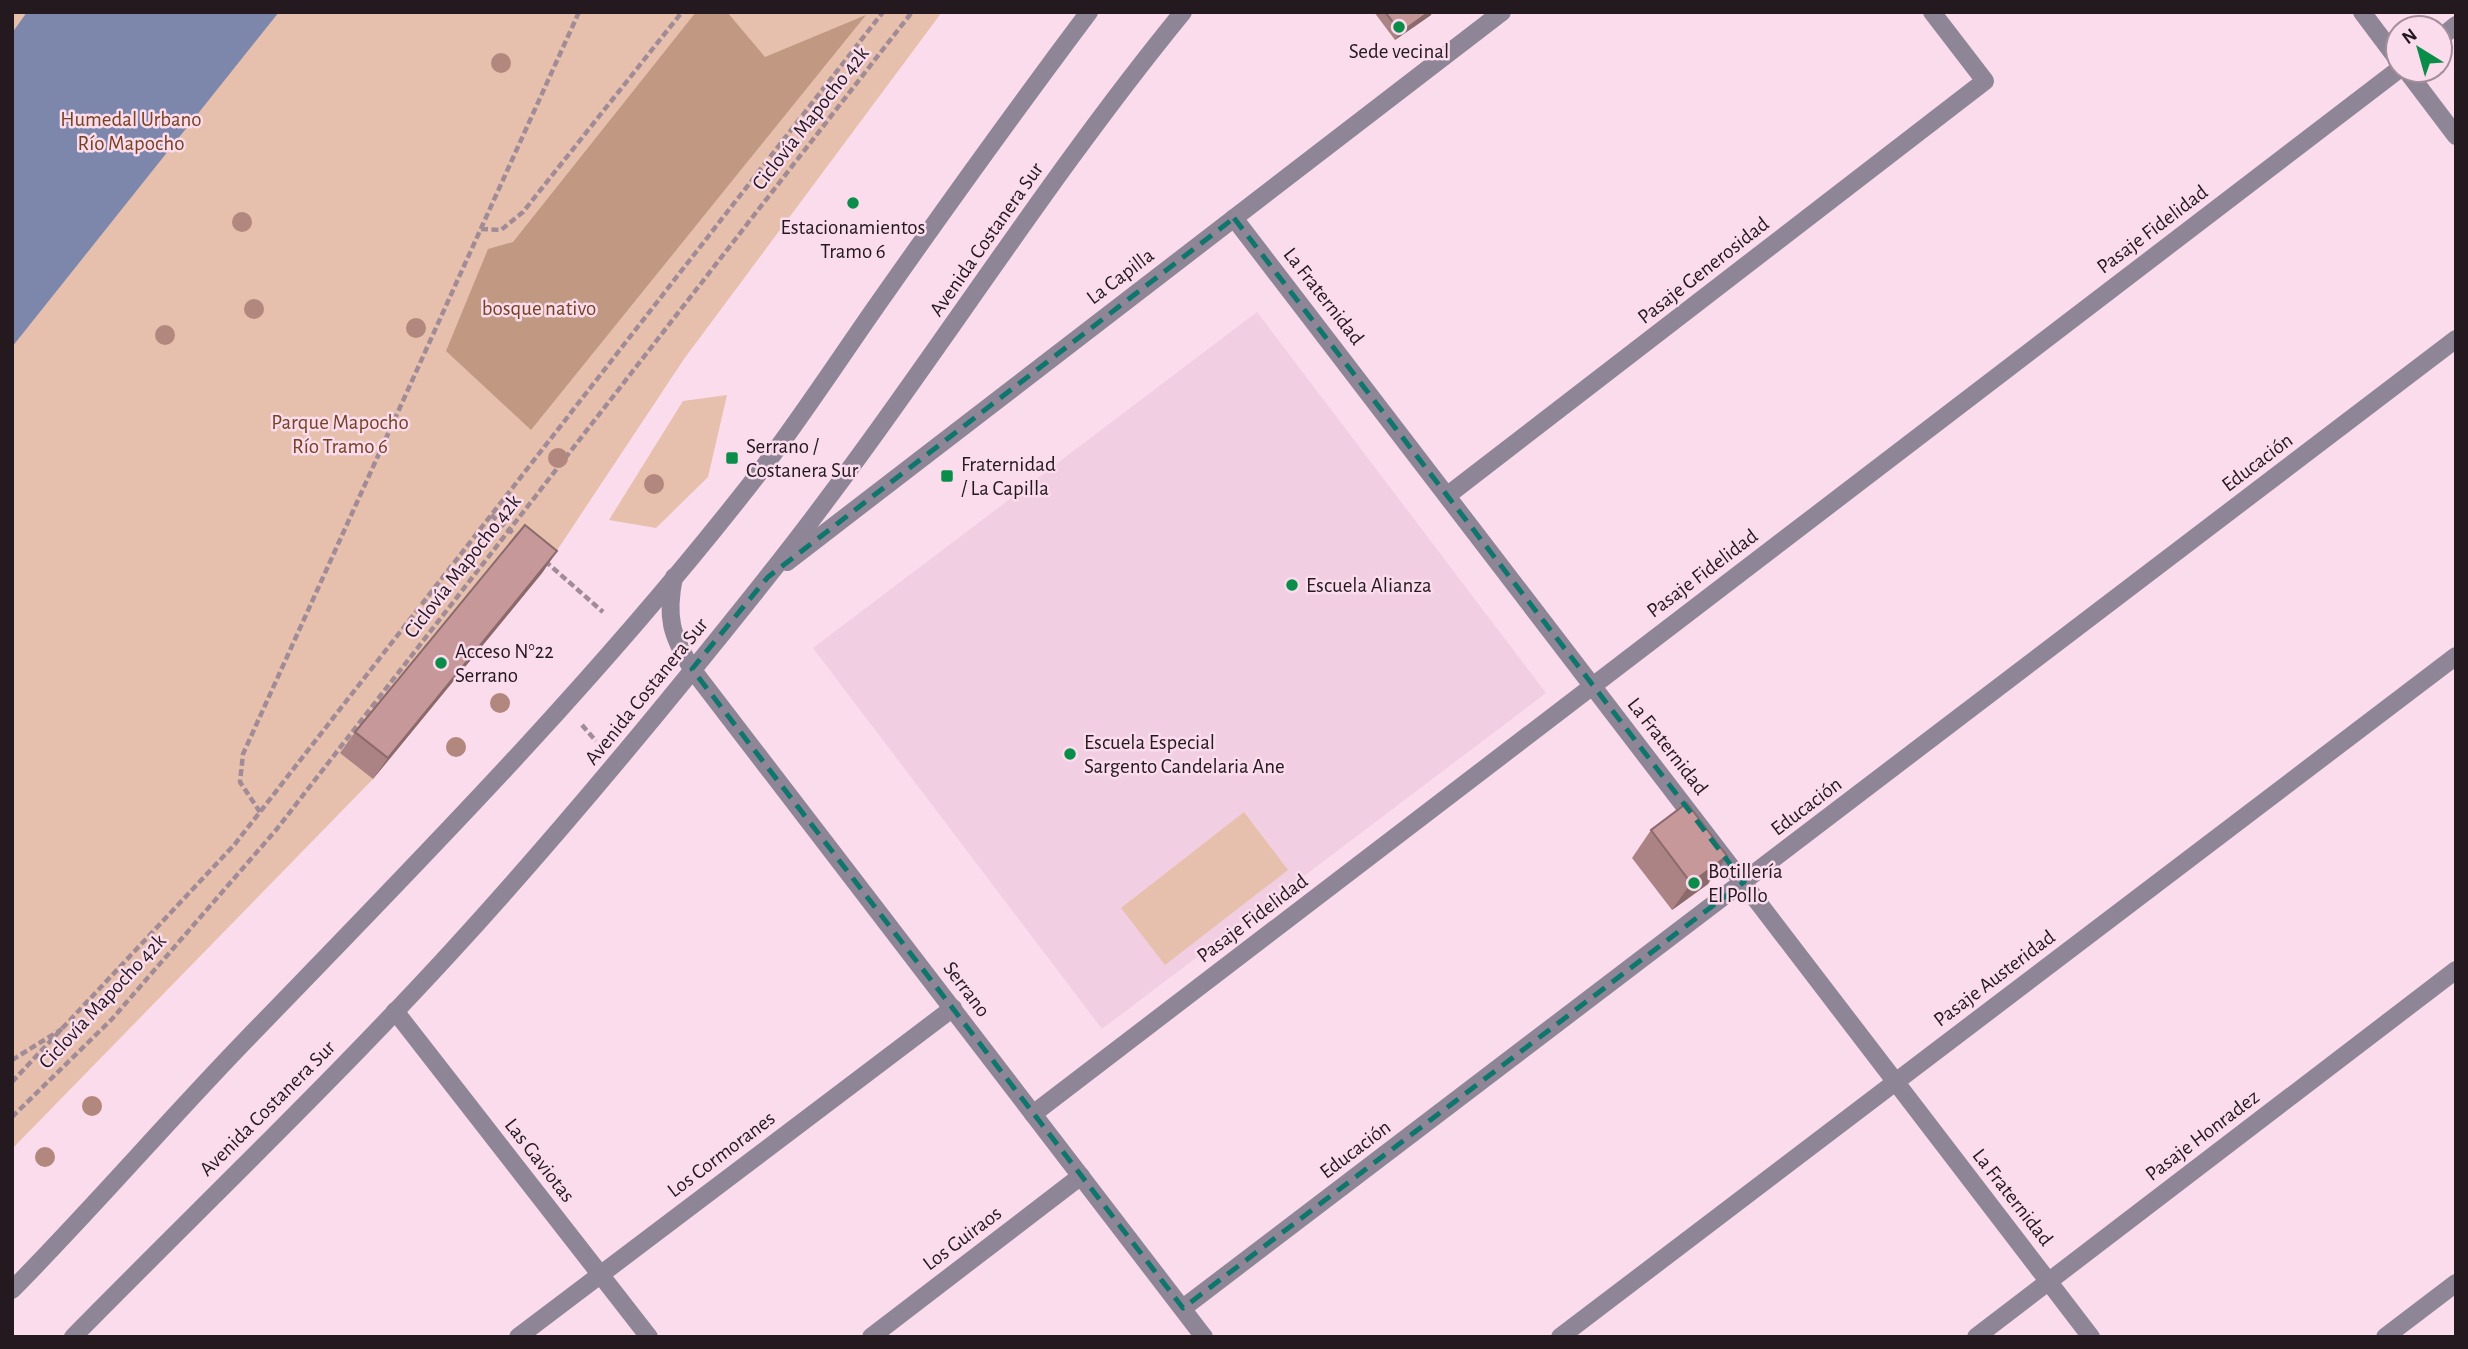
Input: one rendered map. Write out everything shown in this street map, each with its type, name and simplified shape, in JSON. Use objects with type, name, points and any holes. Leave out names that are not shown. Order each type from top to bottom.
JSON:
[{"type":"street","points":[[12,1290],[104,1196],[236,1050],[469,808],[674,577],[793,427],[934,225],[1089,12]]},
{"type":"street","name":"Avenida Costanera Sur","points":[[73,1337],[395,1011],[530,864],[768,577],[888,418],[1103,113],[1183,12]]},
{"type":"street","name":"La Capilla","points":[[768,577],[1502,12]]},
{"type":"street","name":"Pasaje Generosidad","points":[[1448,495],[1985,81],[1932,12]]},
{"type":"street","points":[[2362,12],[2384,41]]},
{"type":"street","name":"Pasaje Fidelidad","points":[[1033,1114],[2384,81]]},
{"type":"street","points":[[2417,84],[2456,136]]},
{"type":"street","name":"La Fraternidad","points":[[1234,218],[2091,1337]]},
{"type":"street","name":"Educación","points":[[1183,1308],[2456,339]]},
{"type":"street","name":"Serrano","points":[[674,577],[670,609],[672,632],[692,669],[1204,1337]]},
{"type":"street","name":"Pasaje Austeridad","points":[[1560,1337],[2456,656]]},
{"type":"street","name":"Pasaje Honradez","points":[[1976,1337],[2456,970]]},
{"type":"street","name":"Los Cormoranes","points":[[518,1337],[953,1008]]},
{"type":"street","name":"Las Gaviotas","points":[[395,1011],[649,1337]]},
{"type":"street","name":"Los Guiraos","points":[[871,1337],[1081,1176]]},
{"type":"street","points":[[2385,1337],[2456,1283]]},
{"type":"path","points":[[260,812],[240,782],[243,754],[579,12]]},
{"type":"path","points":[[481,229],[501,230],[523,212],[682,12]]},
{"type":"path","points":[[875,12],[877,19]]},
{"type":"path","points":[[12,1083],[234,844],[883,12]]},
{"type":"path","name":"Ciclovía Mapocho 42k","points":[[12,1117],[112,1019],[276,830],[912,12]]},
{"type":"path","points":[[491,514],[529,547]]},
{"type":"path","points":[[538,556],[603,612]]},
{"type":"path","points":[[581,724],[597,740]]},
{"type":"path","points":[[12,1059],[67,1026]]},
{"type":"highlighted area","points":[[1234,218],[1744,882],[1183,1308],[692,669],[768,577]]},
{"type":"shaded area","points":[[1257,312],[1546,693],[1102,1029],[813,648]]},
{"type":"green space","name":"Parque Mapocho Río Tramo 6","points":[[12,12],[942,12],[684,359],[542,573],[373,779],[12,1149]]},
{"type":"green space","name":"bosque nativo","points":[[696,12],[727,12],[765,57],[866,15],[531,430],[446,351],[488,249],[513,242]]},
{"type":"green space","points":[[727,395],[708,477],[656,528],[609,520],[683,401]]},
{"type":"green space","points":[[1244,812],[1288,870],[1165,965],[1121,908]]},
{"type":"water","points":[[27,12],[279,12],[12,347],[12,33]]},
{"type":"building","points":[[1385,12],[1429,12],[1401,32]]},
{"type":"building","name":"Acceso N°22 Serrano","points":[[525,525],[557,551],[388,758],[355,732]]},
{"type":"building","points":[[1687,803],[1727,856],[1691,883],[1651,830]]},
{"type":"place","name":"Sede vecinal","points":[[1399,27]]},
{"type":"place","name":"Estacionamientos Tramo 6","points":[[853,203]]},
{"type":"place","name":"Serrano / Costanera Sur","points":[[732,458]]},
{"type":"place","name":"Fraternidad / La Capilla","points":[[947,476]]},
{"type":"place","name":"Escuela Alianza","points":[[1292,585]]},
{"type":"place","name":"Acceso N°22 Serrano","points":[[441,663]]},
{"type":"place","name":"Escuela Especial Sargento Candelaria Ane","points":[[1070,754]]},
{"type":"place","name":"Botillería El Pollo","points":[[1694,883]]},
{"type":"park label","name":"Humedal Urbano Río Mapocho","points":[[131,131]]}]
